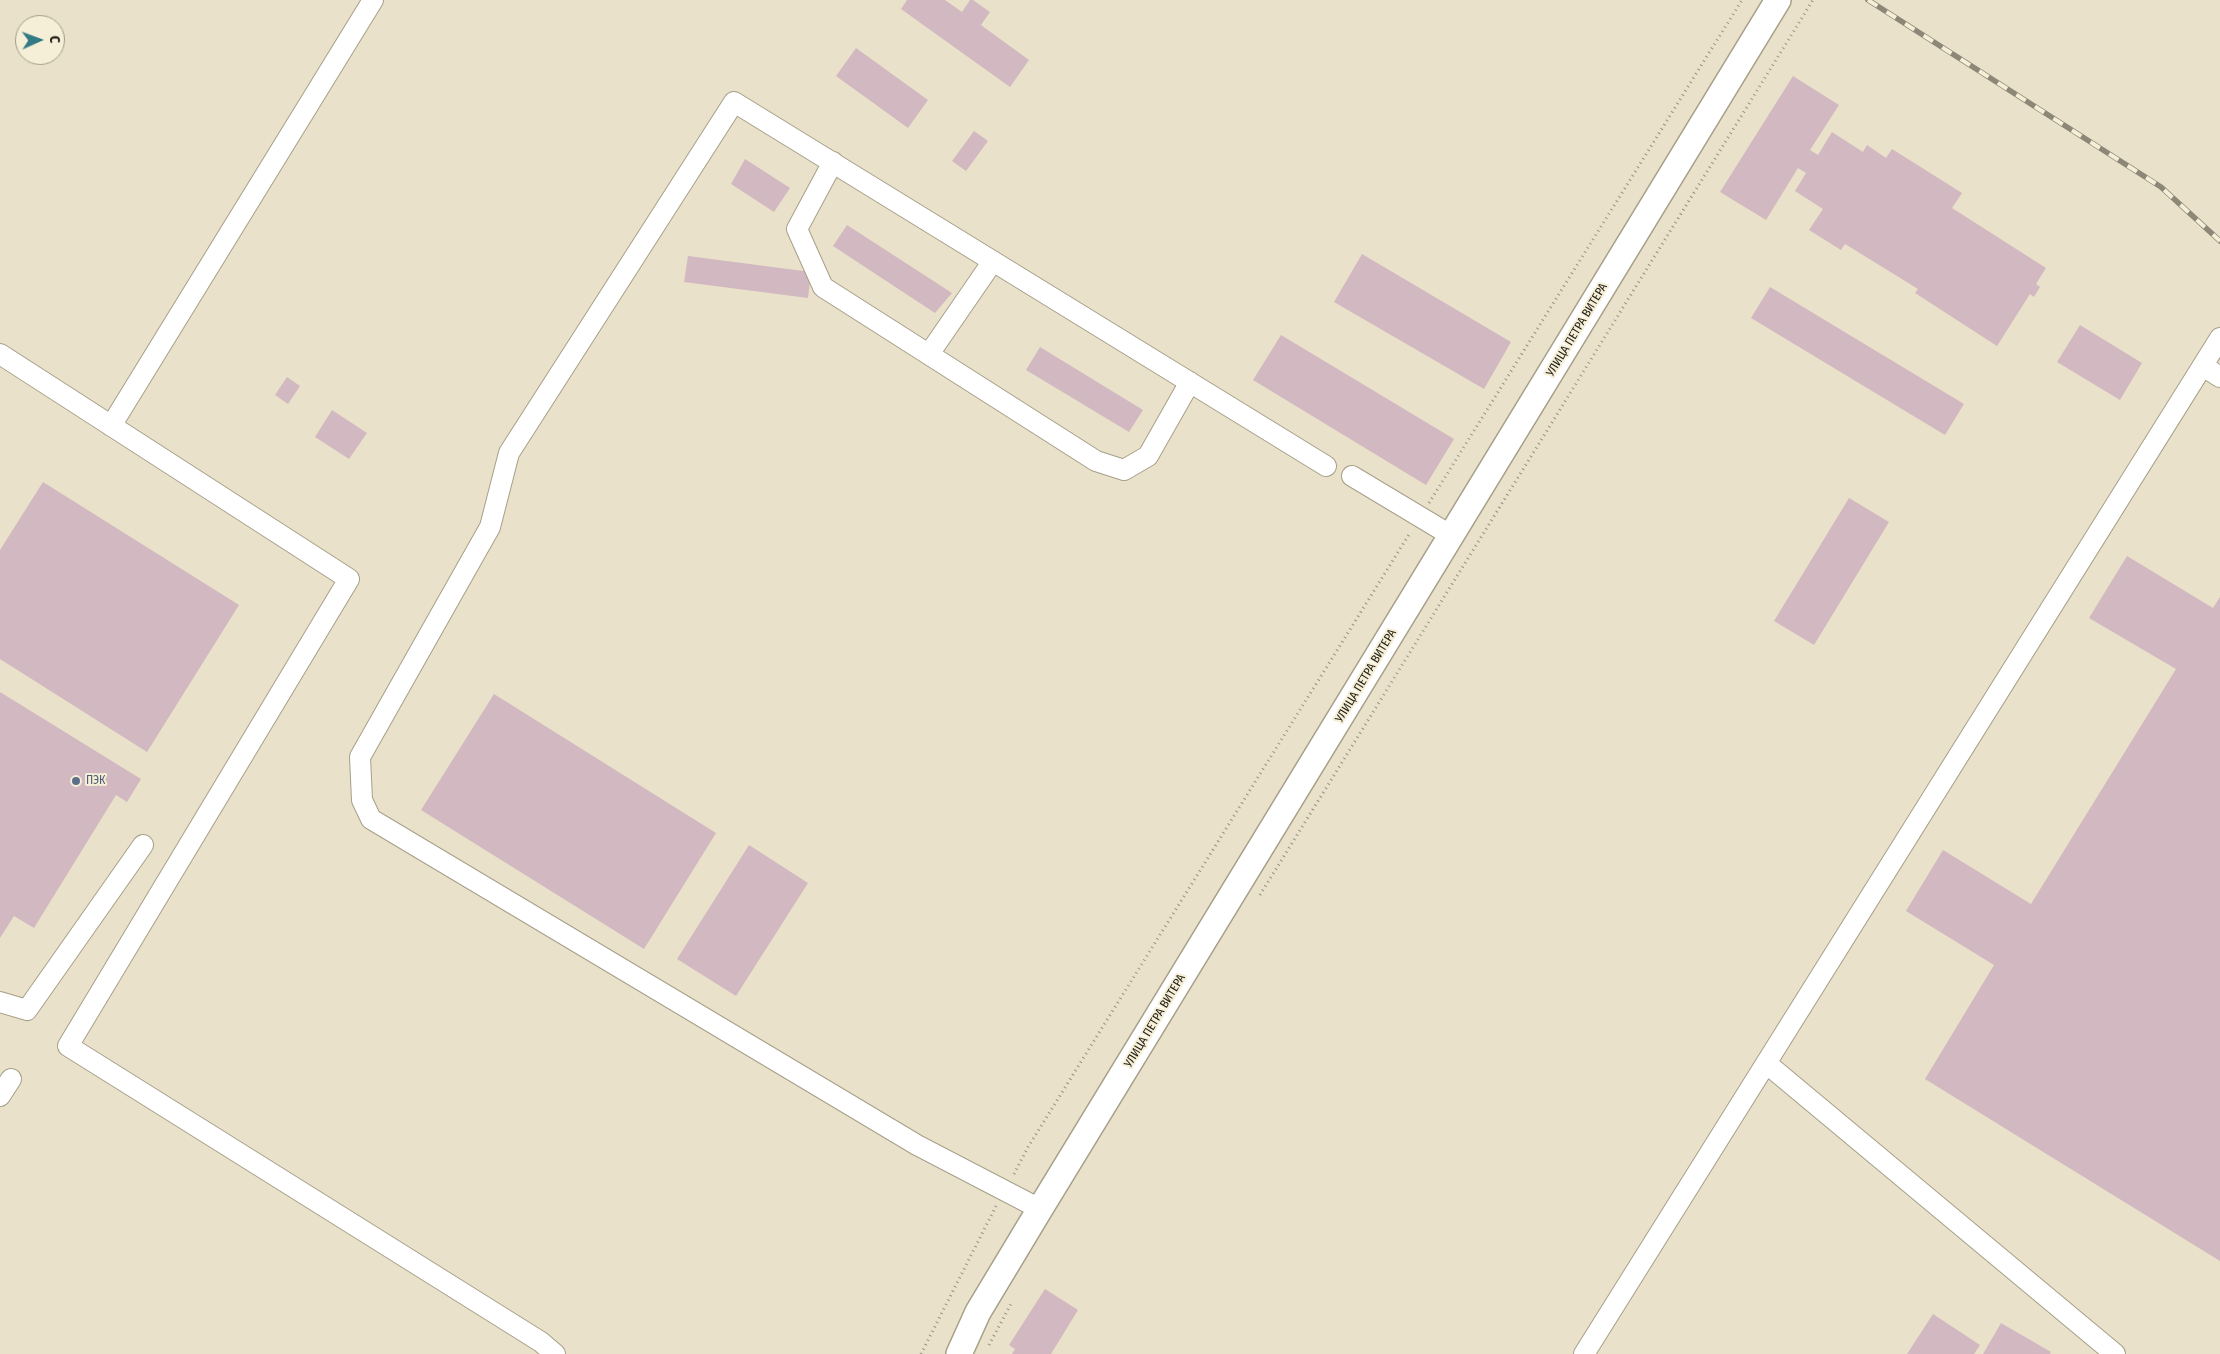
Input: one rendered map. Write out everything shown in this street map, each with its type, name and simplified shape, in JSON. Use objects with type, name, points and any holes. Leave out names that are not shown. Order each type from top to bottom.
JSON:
[{"type":"main road","name":"УЛИЦА ПЕТРА ВИТЕРА","points":[[959,1354],[978,1312],[1040,1209],[1778,0]]},
{"type":"lane","points":[[111,426],[372,0]]},
{"type":"lane","points":[[1040,1209],[917,1145],[371,819],[362,800],[360,757],[490,527],[509,453],[734,102],[1326,466]]},
{"type":"lane","points":[[832,162],[797,230],[822,287],[1096,461],[1124,470],[1148,456],[1190,382]]},
{"type":"lane","points":[[929,354],[993,261]]},
{"type":"lane","points":[[1584,1354],[1766,1063],[2212,371],[2220,338]]},
{"type":"lane","points":[[0,354],[349,579],[68,1046],[533,1336],[555,1354]]},
{"type":"lane","points":[[1352,476],[1452,536]]},
{"type":"lane","points":[[0,1002],[27,1010],[143,845]]},
{"type":"lane","points":[[1766,1063],[2115,1354]]},
{"type":"lane","points":[[0,1096],[11,1079]]},
{"type":"path","points":[[921,1354],[981,1233],[1028,1147],[1742,0]]},
{"type":"path","points":[[1258,898],[1812,0]]},
{"type":"path","points":[[989,1346],[1015,1296]]},
{"type":"building","points":[[907,0],[945,0],[962,12],[970,0],[973,0],[990,12],[981,25],[1029,60],[1010,87],[901,9]]},
{"type":"building","points":[[856,48],[928,100],[908,128],[836,76]]},
{"type":"building","points":[[1793,76],[1839,105],[1810,150],[1818,155],[1832,132],[1863,152],[1867,145],[1886,158],[1892,149],[1962,193],[1952,208],[2046,268],[2036,284],[2040,287],[2034,297],[2030,294],[1997,346],[1915,293],[1918,289],[1845,244],[1841,250],[1809,230],[1823,209],[1795,191],[1806,173],[1798,168],[1766,220],[1720,192]]},
{"type":"building","points":[[974,131],[988,141],[966,171],[952,161]]},
{"type":"building","points":[[745,159],[790,188],[774,212],[731,184]]},
{"type":"building","points":[[847,225],[952,293],[935,313],[833,246]]},
{"type":"building","points":[[1362,254],[1511,342],[1484,389],[1334,302]]},
{"type":"building","points":[[688,256],[811,272],[808,298],[684,282]]},
{"type":"building","points":[[1770,287],[1964,404],[1945,435],[1751,318]]},
{"type":"building","points":[[2080,325],[2142,363],[2120,400],[2057,362]]},
{"type":"building","points":[[1281,335],[1454,439],[1426,485],[1253,380]]},
{"type":"building","points":[[1040,347],[1143,410],[1129,432],[1026,370]]},
{"type":"building","points":[[287,377],[300,386],[288,404],[275,395]]},
{"type":"building","points":[[332,410],[367,433],[349,459],[315,437]]},
{"type":"building","points":[[43,482],[239,605],[147,752],[0,659],[0,550]]},
{"type":"building","points":[[1849,498],[1889,522],[1814,645],[1774,621]]},
{"type":"building","points":[[2127,556],[2213,608],[2220,597],[2220,1261],[1925,1079],[1994,965],[1906,911],[1943,850],[2031,904],[2176,669],[2089,618]]},
{"type":"building","points":[[0,692],[141,779],[127,802],[116,795],[34,928],[14,916],[0,938]]},
{"type":"building","points":[[494,694],[716,833],[644,949],[421,810]]},
{"type":"building","points":[[749,845],[808,883],[736,996],[677,959]]},
{"type":"building","points":[[1045,1289],[1078,1310],[1051,1354],[1012,1354],[1015,1349],[1009,1345]]},
{"type":"building","points":[[1933,1314],[1980,1345],[1974,1354],[1907,1354]]},
{"type":"building","points":[[2001,1323],[2051,1352],[2050,1354],[1983,1354]]},
{"type":"railway","points":[[1868,0],[2161,187],[2220,241]]},
{"type":"place","name":"ПЭК","points":[[76,781]]}]
